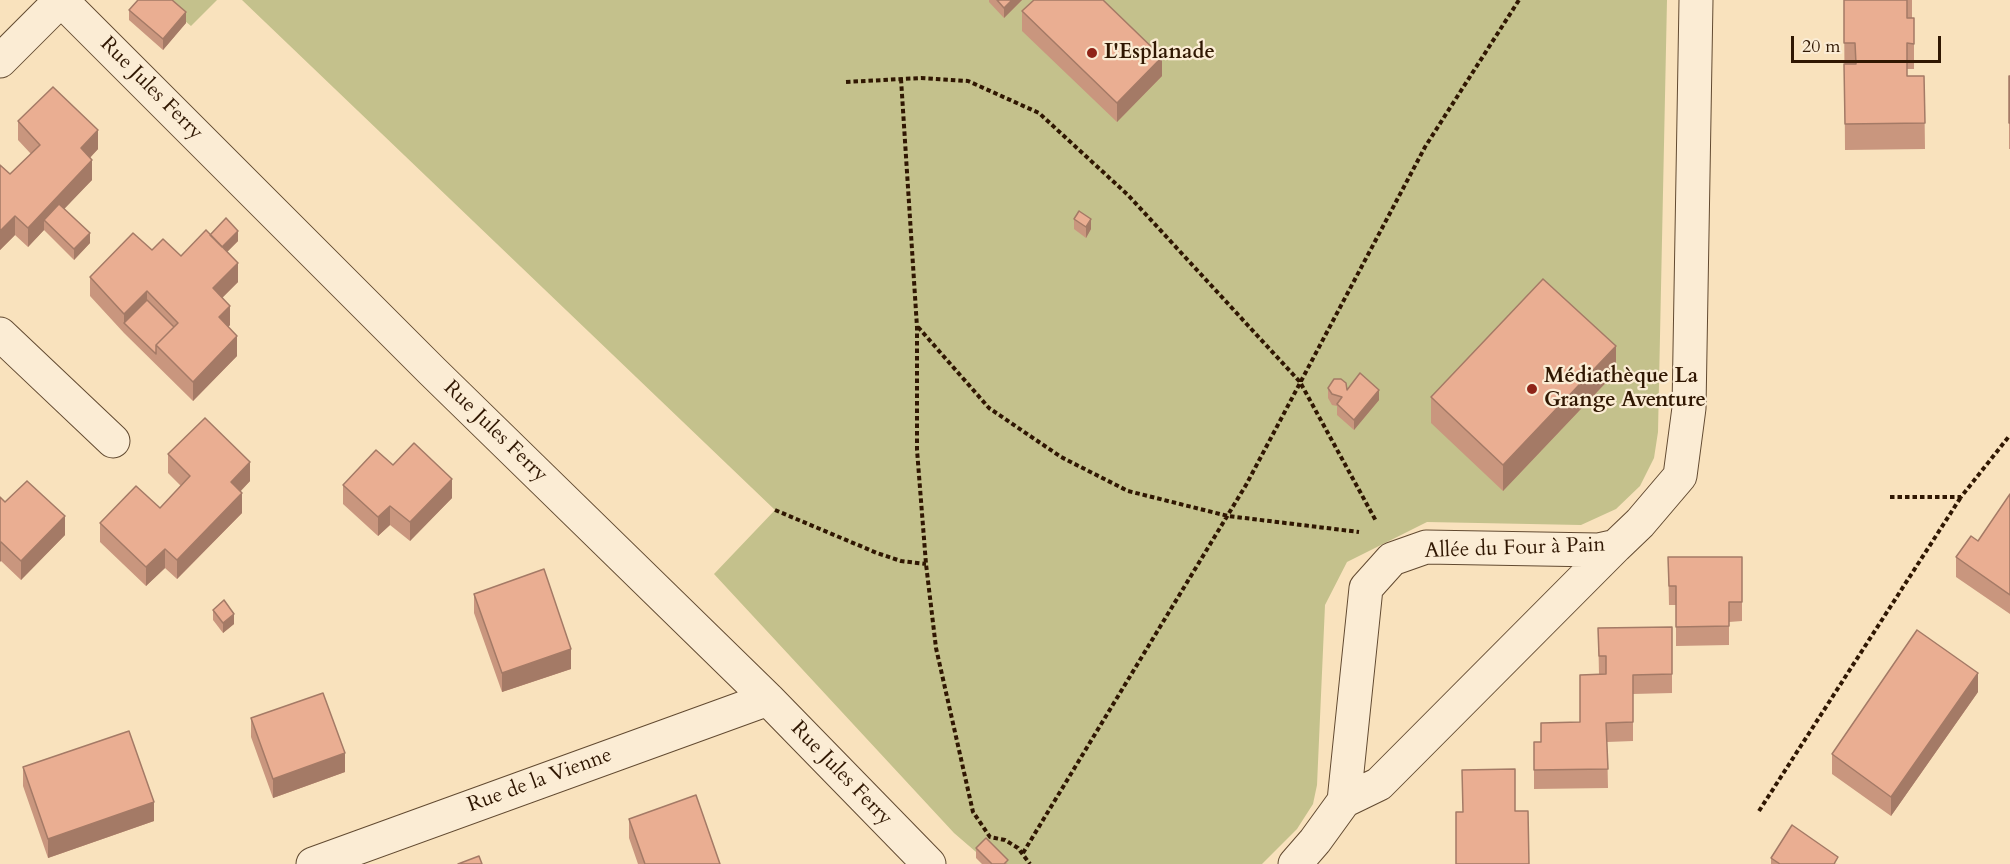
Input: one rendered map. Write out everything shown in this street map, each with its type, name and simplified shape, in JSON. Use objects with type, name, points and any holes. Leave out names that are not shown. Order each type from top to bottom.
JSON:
[{"type":"street","points":[[0,61],[61,0]]},
{"type":"street","name":"Rue Jules Ferry","points":[[61,0],[432,371],[768,699],[929,864]]},
{"type":"street","name":"Allée du Four à Pain","points":[[1344,801],[1366,588],[1392,559],[1426,547],[1587,550],[1616,546],[1640,523],[1680,476],[1689,408],[1696,0]]},
{"type":"street","points":[[0,334],[113,441]]},
{"type":"street","points":[[1295,864],[1344,801],[1379,784],[1616,546]]},
{"type":"street","name":"Rue de la Vienne","points":[[313,864],[768,699]]},
{"type":"path","points":[[1023,853],[1228,516],[1425,147],[1519,0]]},
{"type":"path","points":[[846,82],[921,78],[968,81],[1039,113],[1128,195],[1300,382],[1378,525]]},
{"type":"path","points":[[901,79],[917,327],[917,450],[926,564],[936,648],[974,812],[990,837],[1005,840],[1023,853],[1030,864]]},
{"type":"path","points":[[917,327],[989,408],[1061,457],[1128,492],[1228,516],[1361,532]]},
{"type":"path","points":[[1759,811],[1961,497],[2010,435]]},
{"type":"path","points":[[1890,496],[1961,497]]},
{"type":"path","points":[[775,510],[877,553],[902,561],[926,564]]},
{"type":"shaded area","points":[[160,0],[217,0],[191,26]]},
{"type":"shaded area","points":[[242,0],[1667,0],[1658,432],[1654,458],[1640,486],[1616,509],[1581,525],[1427,522],[1347,562],[1325,605],[1317,785],[1313,804],[1297,829],[1262,864],[990,864],[954,833],[714,574],[775,510]]},
{"type":"building","points":[[138,0],[172,0],[186,12],[163,39],[129,10]]},
{"type":"building","points":[[997,0],[1012,0],[1004,8]]},
{"type":"building","name":"L'Esplanade","points":[[1034,0],[1103,0],[1162,57],[1117,103],[1022,11]]},
{"type":"building","points":[[1844,0],[1907,0],[1907,18],[1914,18],[1914,44],[1907,43],[1907,76],[1924,76],[1925,123],[1845,124],[1844,64],[1856,64],[1855,43],[1844,43]]},
{"type":"building","points":[[2010,76],[2010,123],[2009,123]]},
{"type":"building","points":[[53,87],[98,130],[81,148],[92,160],[28,228],[15,216],[0,231],[0,165],[10,174],[40,145],[18,121]]},
{"type":"building","points":[[59,204],[90,233],[74,249],[44,220]]},
{"type":"building","points":[[1079,211],[1091,219],[1086,227],[1074,219]]},
{"type":"building","points":[[226,218],[238,231],[222,247],[210,235]]},
{"type":"building","points":[[206,230],[238,263],[213,288],[230,306],[219,317],[237,336],[193,382],[156,345],[178,323],[147,291],[124,314],[90,277],[133,233],[152,250],[163,239],[181,256]]},
{"type":"building","name":"Médiathèque La Grange Aventure","points":[[1543,279],[1616,346],[1503,465],[1431,397]]},
{"type":"building","points":[[147,300],[174,327],[156,345],[156,354],[124,323]]},
{"type":"building","points":[[1360,373],[1379,390],[1354,420],[1337,404],[1342,397],[1332,394],[1328,388],[1334,379],[1341,379],[1346,383],[1347,390]]},
{"type":"building","points":[[205,418],[250,462],[231,482],[242,493],[177,560],[165,549],[146,567],[100,523],[136,486],[160,508],[190,476],[168,454]]},
{"type":"building","points":[[414,443],[452,479],[410,522],[390,506],[378,517],[343,485],[376,450],[393,465]]},
{"type":"building","points":[[27,481],[65,516],[21,561],[0,543],[0,497],[5,502]]},
{"type":"building","points":[[2010,494],[2010,595],[1956,557],[1971,536],[1978,541]]},
{"type":"building","points":[[1668,557],[1742,557],[1742,602],[1729,602],[1729,626],[1676,627],[1676,586],[1669,586]]},
{"type":"building","points":[[544,569],[571,649],[502,673],[474,594]]},
{"type":"building","points":[[224,600],[234,614],[223,623],[213,610]]},
{"type":"building","points":[[1672,627],[1672,674],[1633,675],[1633,722],[1606,723],[1608,769],[1534,770],[1534,742],[1541,742],[1541,723],[1580,722],[1580,675],[1606,674],[1606,656],[1599,656],[1598,628]]},
{"type":"building","points":[[1917,630],[1978,673],[1891,797],[1832,754]]},
{"type":"building","points":[[323,693],[345,753],[273,779],[251,718]]},
{"type":"building","points":[[129,731],[154,802],[48,839],[23,767]]},
{"type":"building","points":[[1515,769],[1515,811],[1528,811],[1529,864],[1456,864],[1456,812],[1463,812],[1462,770]]},
{"type":"building","points":[[696,795],[720,864],[645,864],[629,819]]},
{"type":"building","points":[[1792,825],[1838,857],[1834,864],[1780,864],[1771,858]]},
{"type":"building","points":[[986,838],[1008,860],[1004,864],[992,864],[976,848]]},
{"type":"building","points":[[479,856],[482,864],[458,864]]},
{"type":"place","name":"L'Esplanade","points":[[1092,53]]},
{"type":"place","name":"Médiathèque La Grange Aventure","points":[[1532,389]]}]
